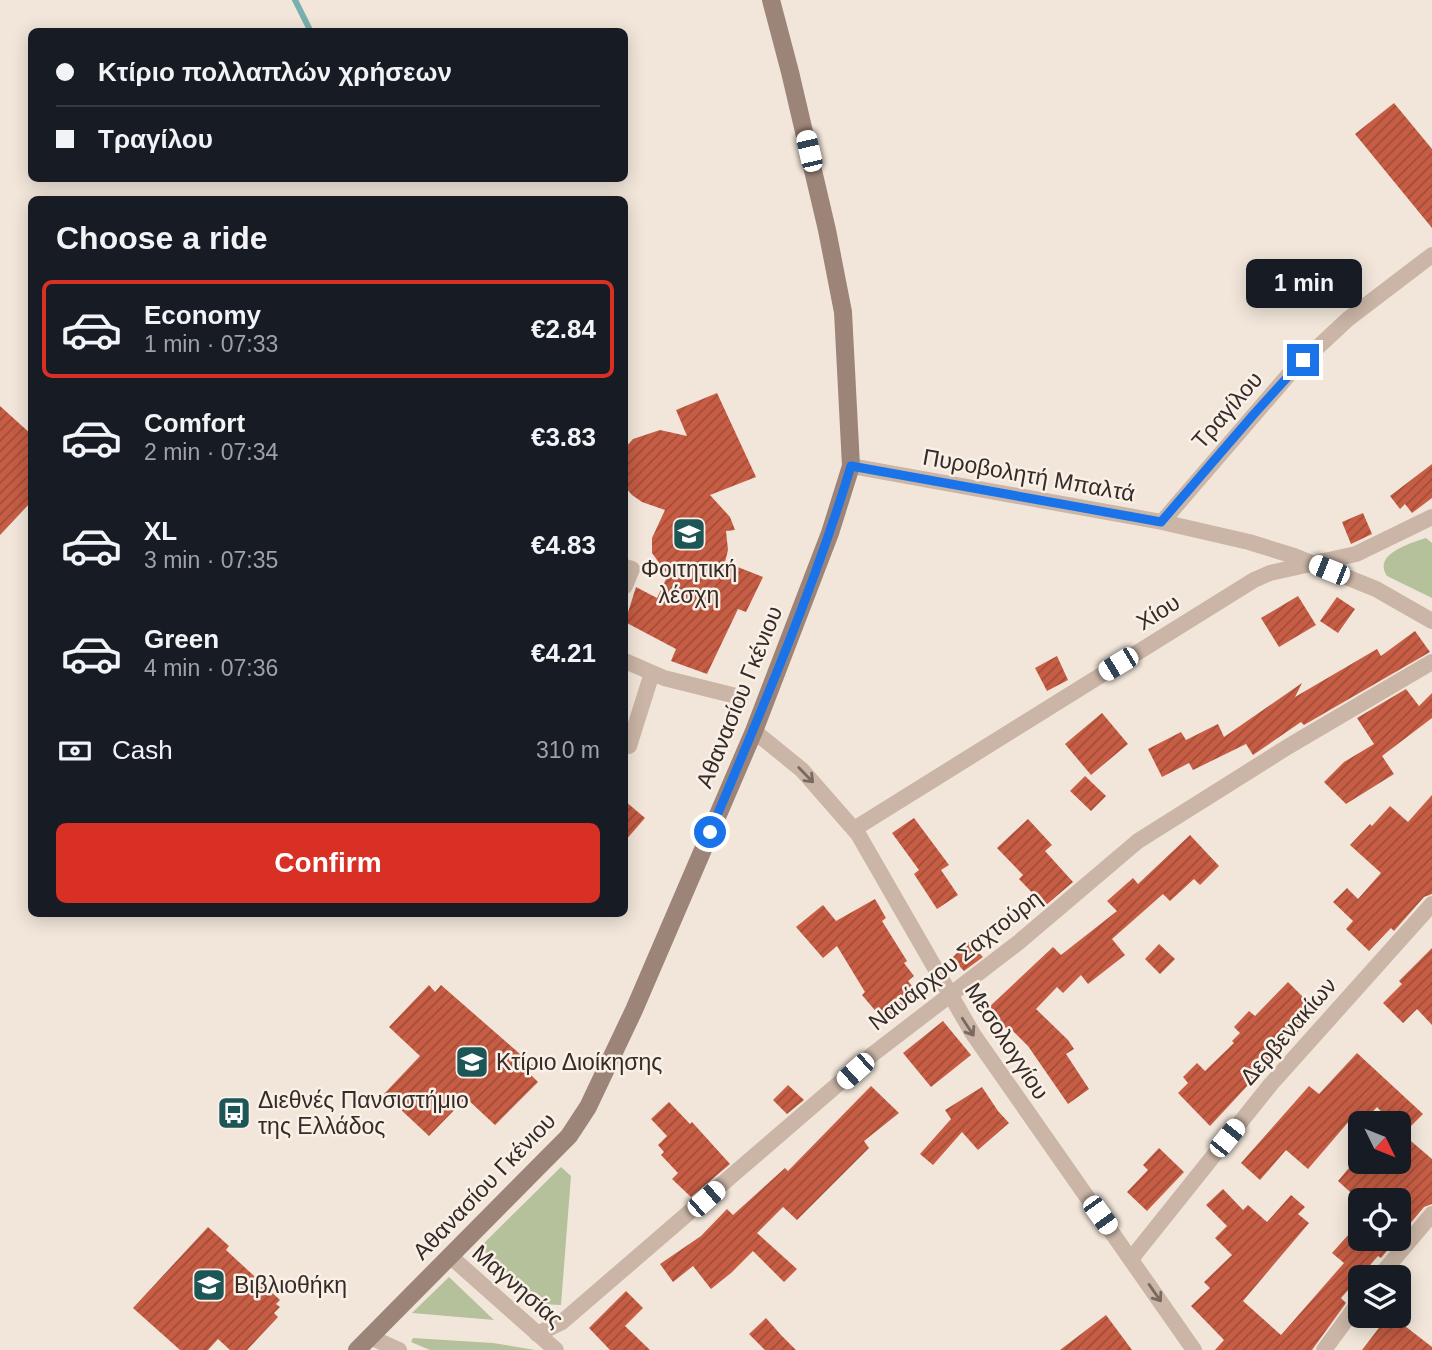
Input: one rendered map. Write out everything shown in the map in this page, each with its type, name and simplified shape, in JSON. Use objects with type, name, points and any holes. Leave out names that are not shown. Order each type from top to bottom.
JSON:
[{"type":"street","name":"Αθανασίου Γκένιου","points":[[357,1350],[569,1136],[588,1107],[634,1010],[754,730],[830,533],[851,466],[844,312],[821,203],[771,0]]},
{"type":"street","name":"Τραγίλου","points":[[1161,522],[1291,372],[1348,319],[1432,255]]},
{"type":"street","name":"Πυροβολητή Μπαλτά","points":[[851,466],[1161,522],[1249,542],[1315,564],[1376,589],[1432,621]]},
{"type":"street","name":"Χίου","points":[[854,829],[1234,591],[1270,573],[1356,554],[1432,517]]},
{"type":"street","points":[[628,662],[664,678],[740,697]]},
{"type":"street","name":"Ναυάρχου Σαχτούρη","points":[[537,1334],[562,1322],[873,1054],[1019,942],[1138,841],[1432,662]]},
{"type":"street","points":[[629,746],[652,673]]},
{"type":"street","name":"Μεσολογγίου","points":[[754,730],[802,770],[854,829],[881,870],[948,995],[1005,1082],[1194,1350]]},
{"type":"street","name":"Δερβενακίων","points":[[1131,1259],[1271,1084],[1432,904]]},
{"type":"street","points":[[1389,1265],[1432,1214]]},
{"type":"street","name":"Μαγνησίας","points":[[450,1256],[556,1350]]},
{"type":"street","points":[[1324,1350],[1348,1317]]},
{"type":"street","points":[[370,1337],[399,1350]]},
{"type":"green space","points":[[1426,538],[1432,543],[1432,598],[1387,576],[1384,568],[1385,561],[1395,551]]},
{"type":"green space","points":[[561,1167],[571,1176],[561,1305],[539,1304],[480,1247]]},
{"type":"green space","points":[[449,1277],[494,1320],[412,1313]]},
{"type":"green space","points":[[413,1338],[493,1343],[535,1350],[430,1350],[411,1342]]},
{"type":"building","points":[[1394,103],[1432,149],[1432,228],[1355,134]]},
{"type":"building","name":"Φοιτητική λέσχη","points":[[717,393],[756,477],[710,495],[730,517],[735,530],[726,531],[728,550],[725,562],[763,577],[746,612],[738,609],[707,674],[671,661],[676,649],[628,624],[628,612],[636,587],[657,598],[668,575],[652,553],[652,538],[665,510],[642,502],[628,490],[628,445],[633,439],[660,430],[687,436],[676,410]]},
{"type":"building","points":[[0,406],[28,431],[28,505],[0,535]]},
{"type":"building","points":[[1432,464],[1432,498],[1412,513],[1405,504],[1400,509],[1390,496]]},
{"type":"building","points":[[1363,513],[1372,534],[1351,544],[1342,522]]},
{"type":"building","points":[[1298,596],[1316,625],[1279,647],[1261,618]]},
{"type":"building","points":[[1337,597],[1355,609],[1338,633],[1320,621]]},
{"type":"building","points":[[1415,631],[1430,652],[1304,725],[1301,722],[1253,755],[1246,744],[1193,770],[1189,763],[1162,777],[1148,749],[1181,732],[1186,740],[1218,724],[1224,737],[1302,683],[1295,697],[1377,649],[1381,656]]},
{"type":"building","points":[[1057,656],[1068,680],[1047,691],[1035,668]]},
{"type":"building","points":[[1406,689],[1419,706],[1432,693],[1432,718],[1382,756],[1394,774],[1346,804],[1324,782],[1344,762],[1374,744],[1357,718]]},
{"type":"building","points":[[1102,713],[1128,744],[1091,775],[1065,744]]},
{"type":"building","points":[[1085,776],[1106,796],[1091,811],[1070,791]]},
{"type":"building","points":[[1432,795],[1432,894],[1424,897],[1394,931],[1391,928],[1369,951],[1346,929],[1353,921],[1333,902],[1347,888],[1358,899],[1381,873],[1350,845],[1390,806],[1408,822]]},
{"type":"building","points":[[628,804],[645,818],[628,838]]},
{"type":"building","points":[[914,818],[949,865],[941,870],[958,895],[937,909],[914,874],[919,870],[892,833]]},
{"type":"building","points":[[1028,819],[1052,845],[1045,851],[1073,882],[1045,906],[1019,879],[1023,875],[997,848]]},
{"type":"building","points":[[1190,835],[1219,866],[1200,885],[1194,879],[1170,901],[1163,894],[1112,939],[1125,955],[1088,984],[1081,975],[1063,993],[1057,987],[1036,1009],[1074,1049],[1066,1054],[1089,1089],[1068,1104],[1028,1046],[987,1009],[1053,947],[1061,955],[1117,911],[1107,901],[1133,878],[1138,884]]},
{"type":"building","points":[[875,899],[886,918],[882,921],[907,961],[904,963],[914,976],[908,981],[917,992],[884,1021],[862,995],[865,992],[837,946],[823,958],[796,927],[823,905],[836,921]]},
{"type":"building","points":[[968,942],[983,957],[964,971],[952,958]]},
{"type":"building","points":[[1159,944],[1175,959],[1160,974],[1145,959]]},
{"type":"building","points":[[1432,948],[1432,1025],[1417,1009],[1403,1023],[1383,1003],[1402,984],[1399,981]]},
{"type":"building","points":[[1288,982],[1317,1011],[1210,1126],[1178,1093],[1188,1083],[1183,1077],[1197,1063],[1205,1071],[1234,1043],[1232,1041],[1240,1033],[1234,1027],[1249,1011],[1255,1016]]},
{"type":"building","name":"Κτίριο Διοίκησης","points":[[429,985],[435,992],[441,985],[536,1068],[530,1074],[538,1082],[495,1125],[466,1098],[429,1136],[384,1094],[420,1056],[389,1027]]},
{"type":"building","points":[[943,1021],[971,1055],[931,1087],[903,1053]]},
{"type":"building","points":[[1357,1053],[1423,1114],[1411,1126],[1411,1111],[1381,1111],[1377,1107],[1373,1111],[1348,1111],[1348,1122],[1308,1169],[1286,1150],[1260,1180],[1241,1163],[1309,1086],[1319,1094]]},
{"type":"building","points":[[788,1085],[804,1100],[787,1114],[773,1100]]},
{"type":"building","points":[[871,1086],[899,1113],[864,1141],[869,1148],[797,1220],[783,1207],[757,1233],[797,1269],[784,1282],[753,1251],[711,1289],[693,1266],[673,1282],[660,1264],[701,1236],[727,1209],[733,1215],[785,1168],[788,1171]]},
{"type":"building","points":[[982,1087],[1009,1123],[978,1150],[962,1132],[933,1165],[920,1154],[951,1119],[945,1110]]},
{"type":"building","points":[[669,1102],[690,1124],[692,1122],[730,1164],[691,1197],[672,1179],[678,1173],[661,1155],[664,1152],[658,1145],[667,1136],[651,1119]]},
{"type":"building","points":[[1411,1141],[1432,1159],[1432,1204],[1424,1207],[1411,1222],[1411,1188],[1348,1190],[1338,1181],[1348,1169],[1348,1174],[1411,1174]]},
{"type":"building","points":[[1159,1148],[1184,1172],[1147,1211],[1127,1192],[1148,1170],[1143,1165]]},
{"type":"building","points":[[1223,1189],[1243,1210],[1248,1205],[1267,1222],[1291,1195],[1305,1207],[1298,1214],[1309,1223],[1243,1301],[1281,1335],[1344,1263],[1332,1253],[1348,1235],[1348,1251],[1387,1251],[1370,1265],[1348,1265],[1348,1290],[1341,1298],[1346,1303],[1312,1350],[1215,1350],[1224,1340],[1191,1306],[1210,1288],[1204,1282],[1232,1255],[1215,1238],[1227,1226],[1206,1205]]},
{"type":"building","name":"Βιβλιοθήκη","points":[[208,1227],[229,1246],[226,1250],[280,1300],[276,1304],[280,1307],[274,1313],[278,1317],[247,1350],[230,1350],[218,1339],[208,1350],[180,1350],[133,1308]]},
{"type":"building","points":[[626,1291],[643,1308],[625,1326],[650,1350],[610,1350],[589,1328]]},
{"type":"building","points":[[1106,1315],[1132,1350],[1060,1350]]},
{"type":"building","points":[[766,1318],[796,1350],[765,1350],[749,1334]]},
{"type":"building","points":[[1379,1328],[1407,1328],[1432,1347],[1432,1350],[1362,1350]]},
{"type":"waterway","points":[[295,0],[309,28]]},
{"type":"place","name":"Φοιτητική λέσχη","points":[[689,534]]},
{"type":"place","name":"Κτίριο Διοίκησης","points":[[472,1062]]},
{"type":"place","name":"Διεθνές Πανσιστήμιο της Ελλάδος","points":[[234,1113]]},
{"type":"place","name":"Βιβλιοθήκη","points":[[209,1285]]},
{"type":"route","points":[[710,832],[754,730],[830,533],[851,466],[1161,522],[1303,360]]}]
